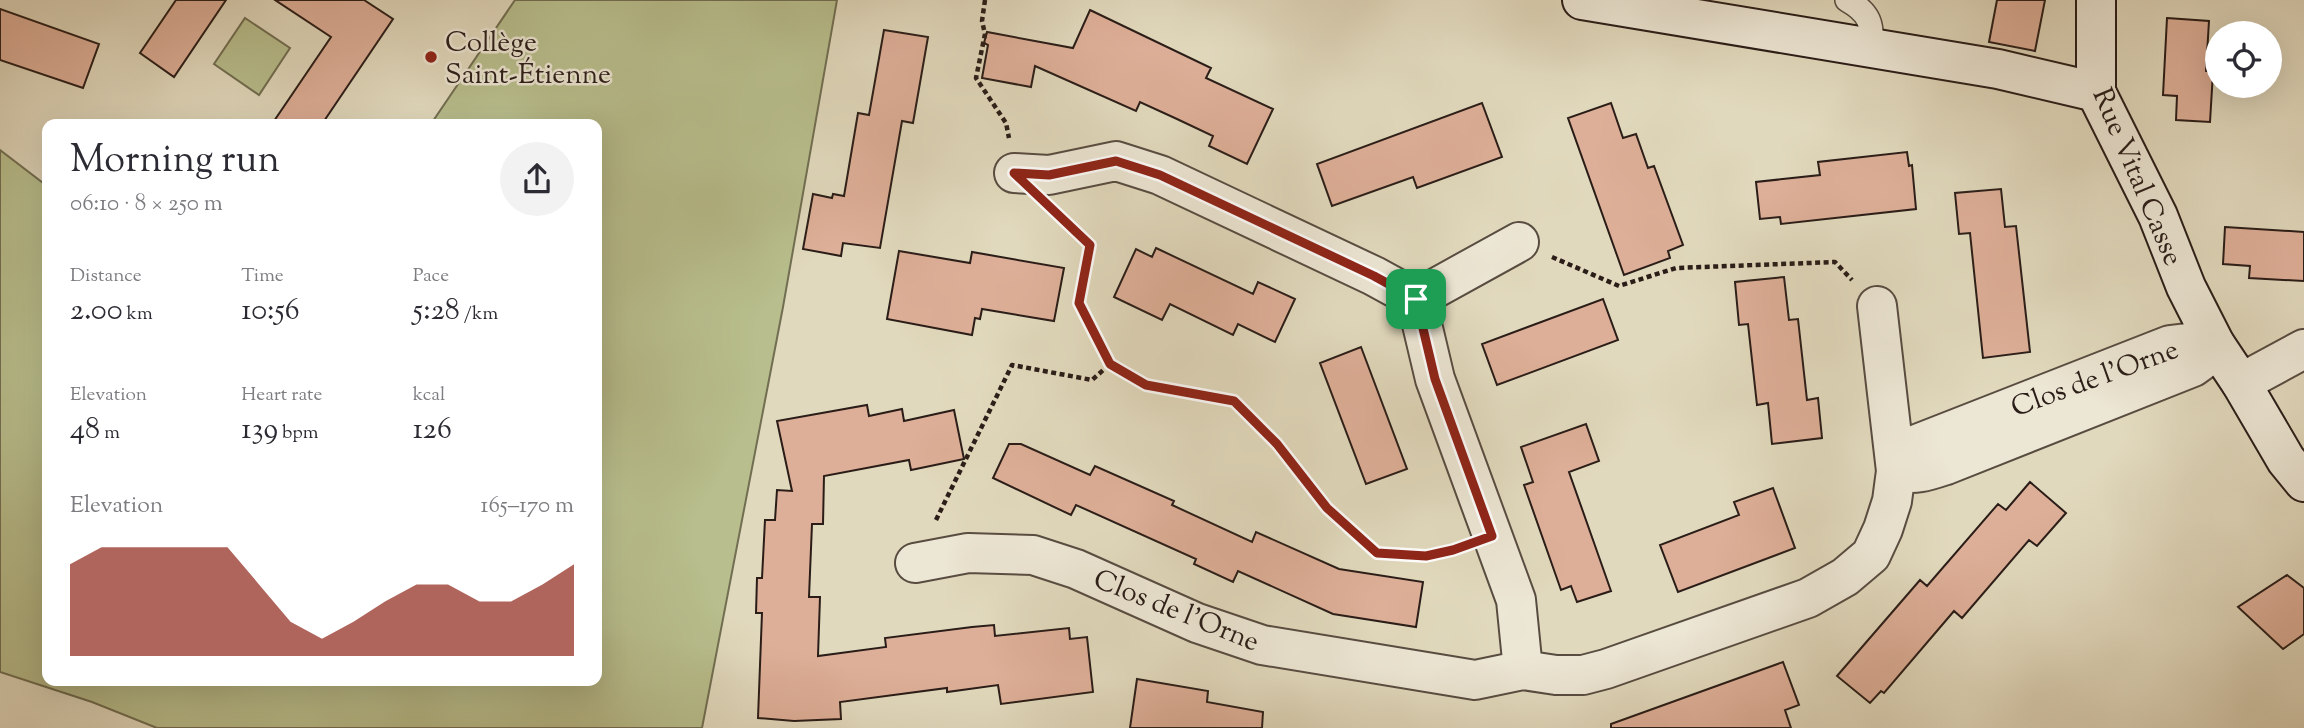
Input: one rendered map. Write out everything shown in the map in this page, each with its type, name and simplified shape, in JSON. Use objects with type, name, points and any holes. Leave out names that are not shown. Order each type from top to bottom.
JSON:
[{"type":"street","points":[[1581,0],[1998,69],[2096,92]]},
{"type":"street","name":"Rue Vital Casse","points":[[2096,0],[2096,92],[2158,216],[2186,287],[2214,344],[2241,383],[2286,460],[2304,482]]},
{"type":"street","points":[[1014,173],[1049,175],[1116,161],[1160,175],[1374,276],[1416,299],[1435,379],[1516,600],[1523,670]]},
{"type":"street","points":[[1416,299],[1519,242]]},
{"type":"street","name":"Clos de l'Orne","points":[[915,563],[968,553],[1033,555],[1076,569],[1197,623],[1262,645],[1475,680],[1523,670],[1556,675],[1583,675],[1606,669],[1808,598],[1845,577],[1871,555],[1892,501],[1896,471],[1877,306]]},
{"type":"street","name":"Clos de l'Orne","points":[[1896,471],[1909,450],[1917,444],[2169,345],[2196,342],[2214,344]]},
{"type":"street","points":[[2241,383],[2304,349]]},
{"type":"lane","points":[[1847,0],[1860,7],[1870,23],[1871,49]]},
{"type":"path","points":[[985,0],[982,21],[985,34],[976,78],[1006,122],[1014,173],[1090,245],[1079,303],[1110,364],[1146,385],[1234,401],[1277,444],[1327,508],[1377,553],[1426,556],[1492,536]]},
{"type":"path","points":[[1519,242],[1619,286],[1676,268],[1835,262],[1877,306]]},
{"type":"path","points":[[915,563],[1012,365],[1092,380],[1110,364]]},
{"type":"green space","points":[[515,0],[837,0],[783,307],[702,728],[157,728],[43,686],[602,686],[602,119],[434,119]]},
{"type":"green space","points":[[245,18],[290,48],[259,95],[214,64]]},
{"type":"green space","points":[[0,150],[42,182],[42,686],[0,672]]},
{"type":"building","points":[[176,0],[226,0],[174,77],[140,53]]},
{"type":"building","points":[[275,0],[364,0],[393,19],[325,119],[275,119],[331,37]]},
{"type":"building","points":[[1997,0],[2045,0],[2035,51],[1989,42]]},
{"type":"building","points":[[0,9],[99,44],[83,88],[0,60]]},
{"type":"building","points":[[1090,10],[1211,68],[1206,78],[1273,109],[1247,164],[1209,146],[1213,136],[1177,119],[1140,102],[1136,111],[1035,66],[1031,87],[982,78],[988,45],[984,43],[987,32],[1073,48]]},
{"type":"building","points":[[2167,18],[2209,21],[2205,21],[2205,98],[2211,98],[2210,122],[2176,120],[2177,96],[2163,95]]},
{"type":"building","points":[[884,30],[928,37],[913,123],[902,121],[880,248],[843,243],[841,256],[803,249],[813,194],[832,198],[833,194],[844,196],[858,113],[869,115]]},
{"type":"building","points":[[1482,103],[1502,157],[1417,188],[1413,177],[1332,206],[1317,164]]},
{"type":"building","points":[[1611,103],[1623,138],[1636,134],[1648,168],[1654,166],[1683,245],[1668,251],[1670,258],[1624,275],[1568,118]]},
{"type":"building","points":[[1907,152],[1909,166],[1912,165],[1916,209],[1781,224],[1780,217],[1760,219],[1756,182],[1820,175],[1818,162]]},
{"type":"building","points":[[2001,189],[2005,227],[2016,226],[2030,352],[1983,358],[1970,233],[1959,234],[1955,193]]},
{"type":"building","points":[[2225,227],[2304,232],[2304,281],[2249,278],[2250,266],[2223,264]]},
{"type":"building","points":[[1156,248],[1253,294],[1258,282],[1295,299],[1275,342],[1238,324],[1233,335],[1170,304],[1162,320],[1114,297],[1136,249],[1152,257]]},
{"type":"building","points":[[899,251],[970,263],[972,252],[1064,268],[1054,321],[982,309],[980,319],[975,318],[972,335],[887,319]]},
{"type":"building","points":[[1784,277],[1789,320],[1798,319],[1807,400],[1818,398],[1822,438],[1772,444],[1768,403],[1757,405],[1748,324],[1739,325],[1735,282]]},
{"type":"building","points":[[1603,299],[1618,340],[1497,385],[1482,344]]},
{"type":"building","points":[[1361,347],[1407,469],[1366,484],[1320,363]]},
{"type":"building","points":[[867,405],[869,416],[902,409],[904,421],[954,410],[964,459],[911,470],[909,460],[824,476],[823,524],[812,524],[809,597],[820,597],[818,656],[886,647],[885,638],[972,627],[994,625],[995,636],[1069,628],[1070,639],[1087,637],[1093,692],[1001,704],[998,685],[947,692],[947,688],[840,702],[841,719],[794,721],[758,718],[762,613],[756,613],[757,578],[762,578],[765,520],[775,520],[777,490],[792,491],[777,421]]},
{"type":"building","points":[[1586,424],[1599,461],[1569,472],[1611,591],[1577,602],[1571,586],[1561,590],[1524,485],[1533,482],[1521,447]]},
{"type":"building","points":[[1009,444],[1021,444],[1090,475],[1095,466],[1174,501],[1172,505],[1252,542],[1256,532],[1339,569],[1423,582],[1416,627],[1333,614],[1238,571],[1233,582],[1194,564],[1196,559],[1076,505],[1071,515],[993,478]]},
{"type":"building","points":[[2030,482],[2066,513],[2037,546],[2029,540],[1962,618],[1954,611],[1884,693],[1881,691],[1870,703],[1837,676],[1920,580],[1927,586],[1998,504],[2006,510]]},
{"type":"building","points":[[1773,488],[1795,548],[1678,592],[1660,545],[1739,515],[1734,502]]},
{"type":"building","points":[[2287,575],[2304,588],[2304,634],[2283,649],[2238,607]]},
{"type":"building","points":[[1783,662],[1799,705],[1785,710],[1791,728],[1611,728],[1611,724]]},
{"type":"building","points":[[1137,679],[1208,691],[1207,702],[1263,712],[1262,728],[1130,728]]},
{"type":"place","name":"Collège Saint-Étienne","points":[[431,57]]},
{"type":"route","points":[[1116,161],[1160,175],[1374,276],[1416,299],[1435,379],[1492,536],[1426,556],[1377,553],[1327,508],[1277,444],[1234,401],[1146,385],[1110,364],[1079,303],[1090,245],[1014,173],[1049,175],[1116,161]]}]
